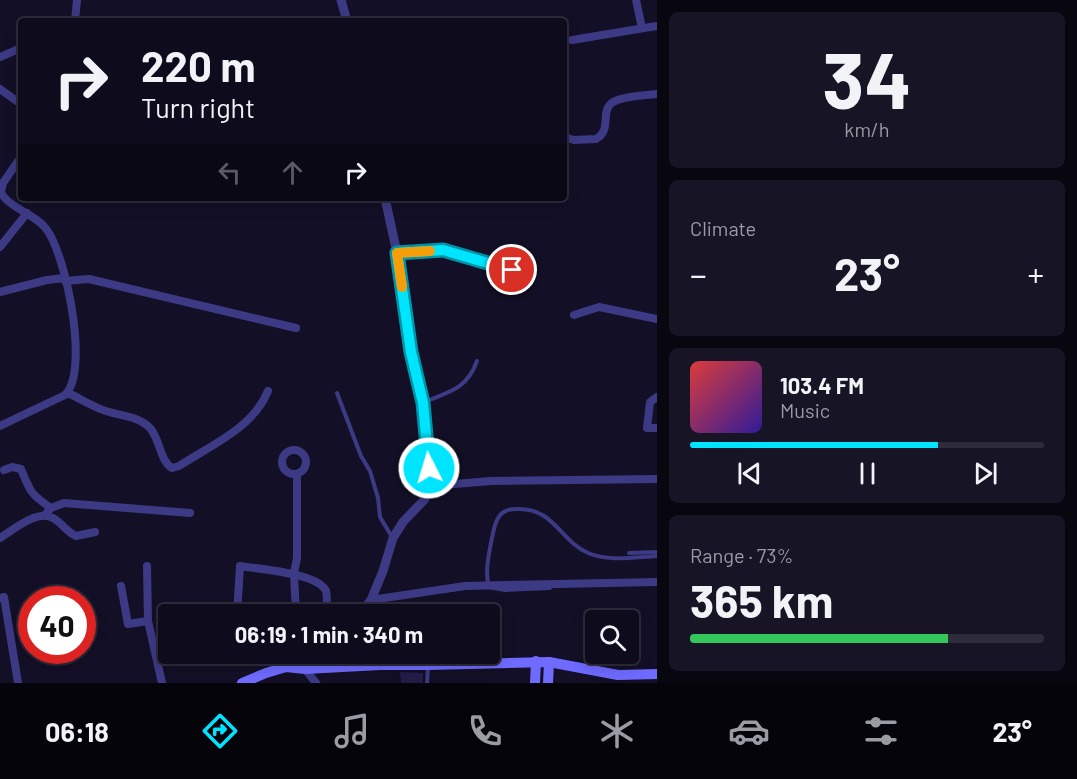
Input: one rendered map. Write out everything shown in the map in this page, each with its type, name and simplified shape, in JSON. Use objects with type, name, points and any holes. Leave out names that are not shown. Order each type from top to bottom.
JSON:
[{"type":"main road","points":[[535,683],[537,662]]},
{"type":"main road","points":[[242,683],[286,667],[549,662],[618,675],[657,674]]},
{"type":"main road","points":[[548,683],[549,662]]},
{"type":"street","points":[[75,18],[77,0]]},
{"type":"street","points":[[341,0],[346,18]]},
{"type":"street","points":[[636,0],[642,28]]},
{"type":"street","points":[[572,40],[657,26]]},
{"type":"street","points":[[0,57],[18,49]]},
{"type":"street","points":[[0,89],[18,102]]},
{"type":"street","points":[[567,137],[574,140],[596,139],[605,130],[606,113],[611,103],[657,94]]},
{"type":"street","points":[[0,426],[50,404],[68,393],[75,375],[73,314],[58,252],[45,227],[5,199],[1,192],[3,183],[18,161]]},
{"type":"street","points":[[368,604],[383,571],[393,538],[403,522],[425,499],[430,486],[423,403],[411,352],[397,253],[386,201]]},
{"type":"street","points":[[0,247],[27,213]]},
{"type":"street","points":[[0,292],[47,280],[89,279],[296,328]]},
{"type":"street","points":[[574,315],[599,308],[657,319]]},
{"type":"street","points":[[68,393],[105,411],[136,419],[149,427],[157,439],[167,465],[172,468],[179,466],[231,433],[250,418],[262,406],[268,391]]},
{"type":"street","points":[[657,396],[650,402],[647,428],[657,428]]},
{"type":"street","points":[[3,470],[12,467],[21,469],[27,487],[35,497],[51,508]]},
{"type":"street","points":[[295,604],[294,573],[297,558],[297,474]]},
{"type":"street","points":[[430,486],[491,481],[657,479]]},
{"type":"street","points":[[0,538],[35,518],[45,515],[51,508],[64,503],[190,513]]},
{"type":"street","points":[[45,515],[56,519],[76,536],[95,532]]},
{"type":"street","points":[[147,566],[148,621],[162,683]]},
{"type":"street","points":[[238,604],[240,566],[294,573],[323,587],[327,594],[327,604]]},
{"type":"street","points":[[371,600],[465,586],[657,580]]},
{"type":"street","points":[[121,586],[128,624],[148,621]]},
{"type":"street","points":[[0,598],[4,597],[18,683]]},
{"type":"street","points":[[299,664],[300,668],[316,683]]},
{"type":"lane","points":[[397,253],[443,250],[512,270]]},
{"type":"lane","points":[[423,403],[456,389],[472,374],[477,361]]},
{"type":"lane","points":[[336,393],[361,456],[370,471],[378,498],[380,517],[393,538]]},
{"type":"lane","points":[[488,585],[488,563],[494,527],[500,514],[508,509],[527,509],[542,514],[581,549],[591,554],[621,558],[657,554]]},
{"type":"lane","points":[[629,553],[657,554]]},
{"type":"lane","points":[[427,683],[428,666]]},
{"type":"building","points":[[400,672],[423,673],[423,683],[401,683]]},
{"type":"slow traffic","points":[[402,287],[397,253],[430,251]]},
{"type":"route","points":[[429,468],[423,403],[411,352],[397,253],[443,250],[512,270]]}]
